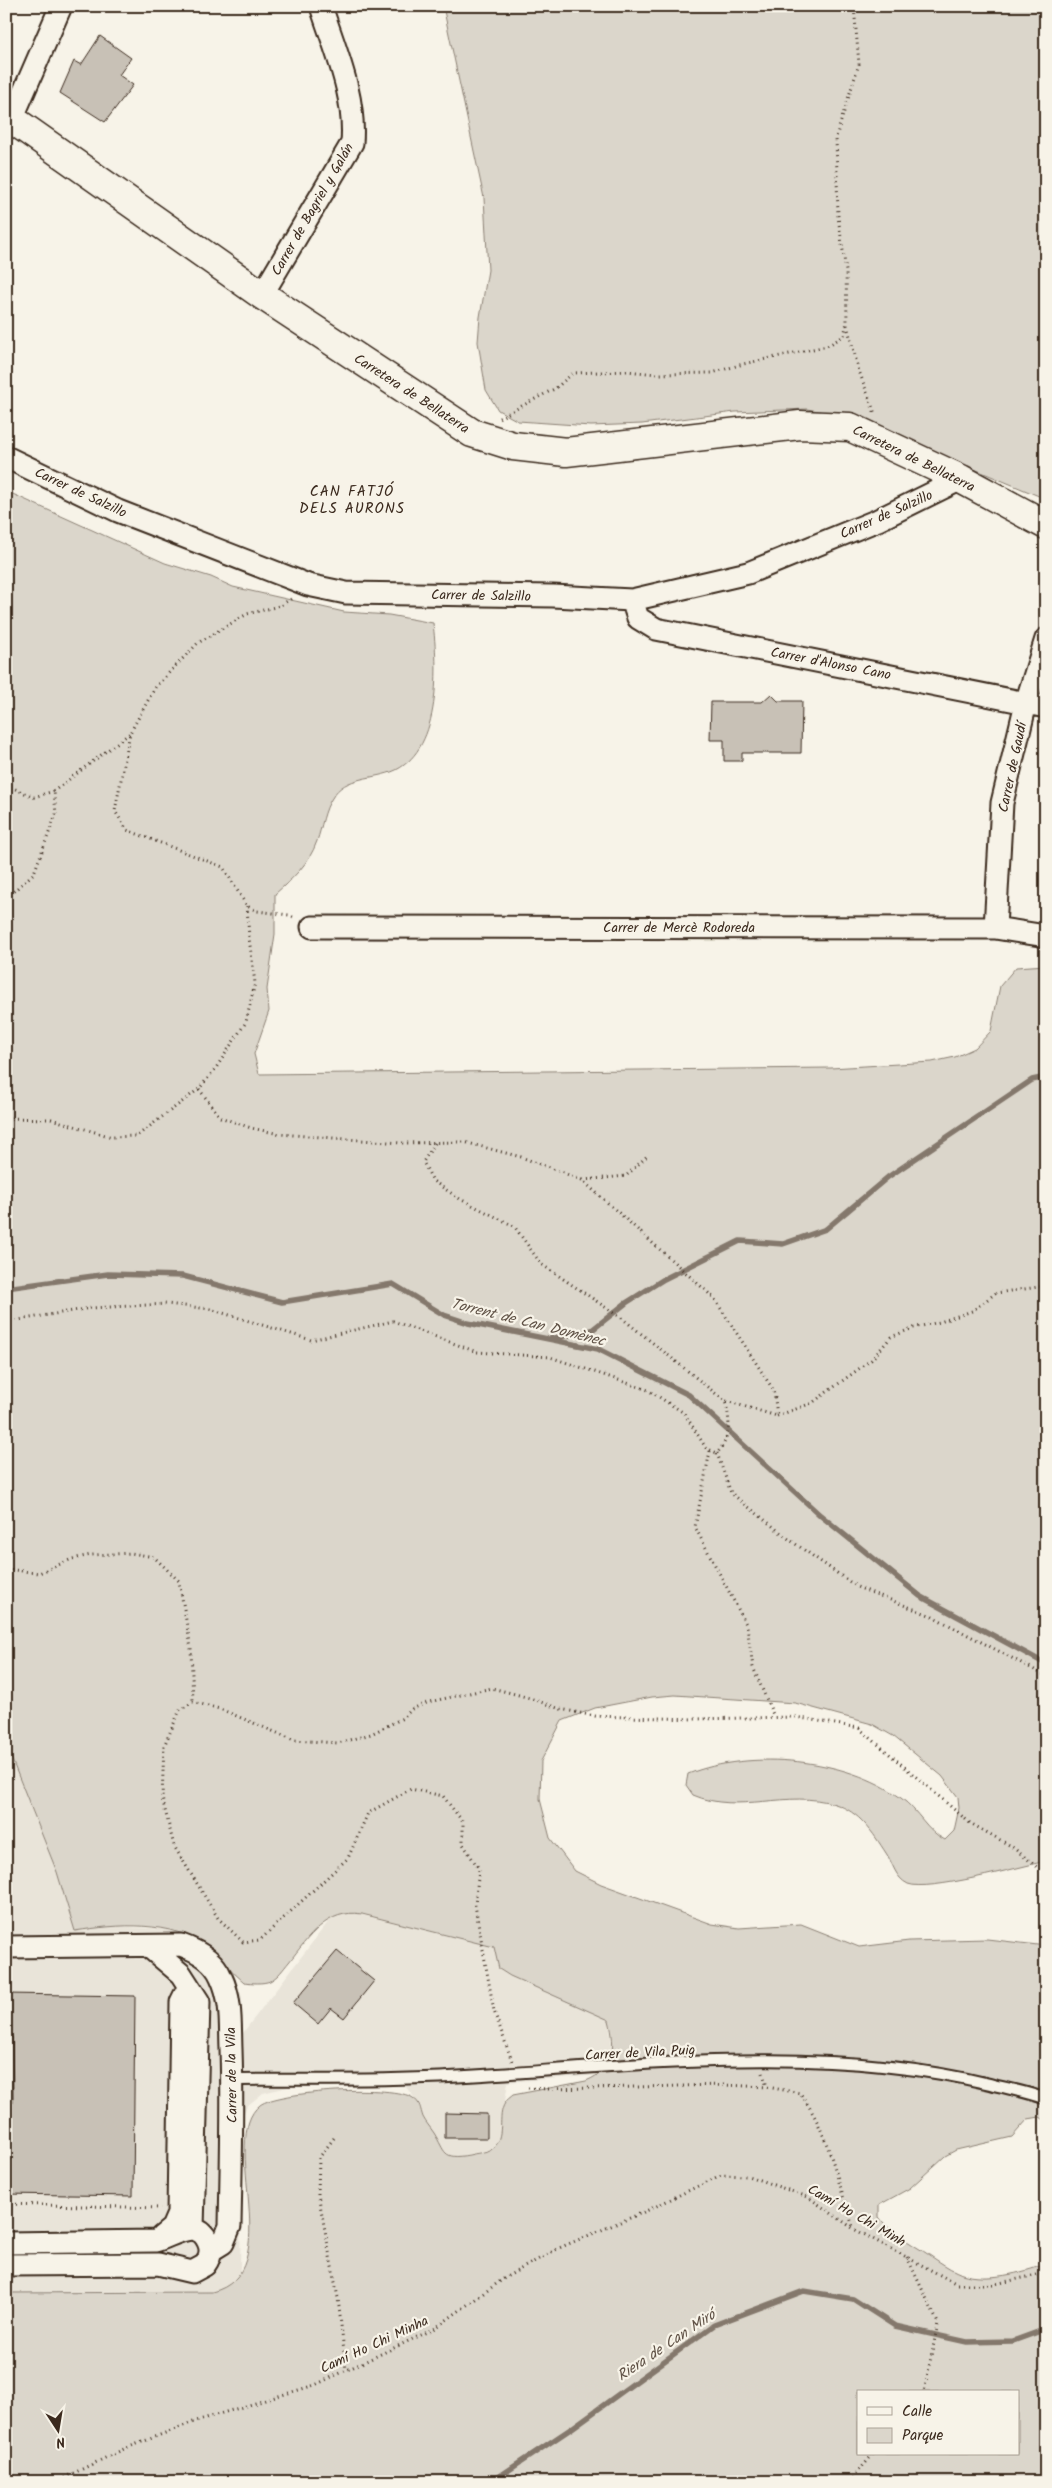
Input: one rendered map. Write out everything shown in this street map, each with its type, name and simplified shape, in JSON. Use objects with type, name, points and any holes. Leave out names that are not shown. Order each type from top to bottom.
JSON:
[{"type":"street","points":[[9,117],[61,6]]},
{"type":"street","name":"Carrer de Bagriel y Galán","points":[[262,295],[352,143],[354,122],[351,100],[321,6]]},
{"type":"street","name":"Carretera de Bellaterra","points":[[9,117],[262,295],[472,433],[513,446],[566,452],[800,425],[850,426],[961,479],[1046,525]]},
{"type":"street","name":"Carrer de Salzillo","points":[[6,457],[118,511],[308,585],[346,593],[553,596],[632,600],[748,573],[878,520],[961,479]]},
{"type":"street","name":"Carrer d'Alonso Cano","points":[[632,600],[638,618],[656,629],[1036,705]]},
{"type":"street","name":"Carrer de Gaudí","points":[[995,928],[1002,803],[1036,705],[1046,639]]},
{"type":"street","name":"Carrer de Mercè Rodoreda","points":[[312,926],[995,928],[1046,936]]},
{"type":"street","name":"Carrer de la Vila","points":[[6,1946],[181,1945],[194,1950],[209,1959],[221,1975],[229,2004],[232,2080],[230,2226],[223,2243],[210,2251],[205,2265],[192,2272],[158,2264],[6,2265]]},
{"type":"street","points":[[148,1946],[181,1974],[188,1988],[199,2002],[193,2229]]},
{"type":"street","points":[[155,2241],[172,2228],[178,2214],[180,2002],[188,1988]]},
{"type":"street","points":[[6,2243],[155,2241],[168,2238],[179,2230],[193,2229],[205,2237],[210,2251]]},
{"type":"lane","name":"Carrer de Vila Puig","points":[[232,2080],[410,2078],[669,2063],[813,2062],[888,2066],[957,2076],[1046,2099]]},
{"type":"path","points":[[854,6],[859,64],[836,137],[838,217],[846,271],[847,322],[858,371],[888,444]]},
{"type":"path","points":[[472,433],[556,388],[573,373],[627,371],[657,374],[712,373],[827,346],[844,336],[847,322]]},
{"type":"path","points":[[6,1118],[51,1119],[112,1137],[137,1136],[199,1088],[216,1068],[246,1022],[256,983],[249,938],[247,906],[223,867],[128,830],[115,811],[130,733],[156,686],[198,644],[247,614],[279,606],[304,591],[308,585]]},
{"type":"path","points":[[6,785],[34,797],[54,791],[130,733]]},
{"type":"path","points":[[6,898],[34,873],[56,814],[54,791]]},
{"type":"path","points":[[247,906],[257,911],[289,916],[312,926]]},
{"type":"path","points":[[199,1088],[220,1117],[251,1128],[280,1134],[401,1143],[464,1142],[521,1157],[582,1180],[714,1298],[774,1391],[776,1416]]},
{"type":"path","points":[[435,1143],[422,1162],[433,1181],[460,1199],[514,1226],[541,1264],[623,1319],[725,1401],[776,1416],[812,1403],[871,1360],[891,1337],[913,1328],[940,1322],[972,1311],[996,1293],[1046,1286]]},
{"type":"path","points":[[582,1180],[626,1176],[647,1156]]},
{"type":"path","points":[[6,1322],[91,1308],[166,1304],[210,1309],[311,1340],[393,1322],[477,1352],[550,1357],[648,1390],[684,1413],[710,1451],[717,1453]]},
{"type":"path","points":[[717,1453],[727,1442],[730,1416],[725,1401]]},
{"type":"path","points":[[710,1451],[695,1527],[747,1626],[754,1667],[774,1717]]},
{"type":"path","points":[[717,1453],[731,1493],[790,1540],[857,1587],[932,1616],[1046,1676]]},
{"type":"path","points":[[6,1569],[38,1573],[72,1559],[91,1555],[131,1553],[154,1557],[179,1581],[191,1648],[193,1702]]},
{"type":"path","points":[[854,2229],[832,2156],[811,2108],[800,2094],[767,2087],[725,2085],[528,2088],[516,2072],[494,2011],[476,1906],[479,1869],[463,1844],[463,1822],[443,1796],[411,1789],[368,1813],[348,1858],[260,1940],[243,1942],[218,1918],[174,1846],[162,1798],[164,1746],[180,1710],[193,1702],[220,1709],[294,1740],[338,1742],[371,1734],[403,1718],[412,1709],[429,1702],[492,1688],[530,1698],[560,1709],[594,1716],[694,1719],[795,1717],[859,1728],[970,1823],[1011,1846],[1046,1874]]},
{"type":"path","points":[[6,2100],[13,2102]]},
{"type":"path","points":[[334,2138],[319,2158],[318,2194],[338,2298],[346,2370]]},
{"type":"path","name":"Camí Ho Chi Minh","points":[[685,2192],[721,2175],[748,2176],[808,2198],[854,2229],[957,2284],[995,2284],[1046,2274]]},
{"type":"path","name":"Camí Ho Chi Minha","points":[[55,2482],[124,2449],[169,2431],[315,2385],[434,2329],[506,2277],[559,2248],[685,2192]]},
{"type":"path","points":[[6,2204],[156,2208]]},
{"type":"path","points":[[907,2256],[938,2323],[924,2390]]},
{"type":"path","points":[[850,2482],[871,2456]]},
{"type":"shaded area","points":[[6,1745],[57,1872],[75,1931],[111,1926],[164,1929],[187,1935],[209,1948],[227,1964],[234,1974],[242,1997],[242,2034],[338,1909],[494,1947],[499,1969],[510,1976],[609,2020],[615,2074],[508,2082],[499,2139],[491,2149],[454,2158],[444,2153],[423,2116],[420,2105],[405,2086],[288,2087],[263,2093],[247,2106],[242,2118],[240,2272],[233,2282],[224,2289],[212,2292],[6,2293]]},
{"type":"green space","points":[[443,6],[1046,6],[1046,499],[876,428],[830,413],[807,409],[735,412],[642,424],[591,426],[518,421],[498,410],[486,390],[478,342],[488,270],[484,198]]},
{"type":"green space","points":[[6,491],[165,563],[211,577],[233,587],[344,612],[389,615],[433,623],[436,660],[434,704],[422,743],[411,759],[396,770],[352,782],[338,791],[327,808],[310,857],[275,894],[275,934],[267,989],[269,1011],[254,1054],[259,1074],[831,1068],[932,1062],[955,1057],[975,1048],[991,1031],[1000,986],[1016,967],[1046,965],[1046,1861],[954,1882],[919,1886],[908,1884],[897,1874],[888,1857],[865,1824],[852,1812],[835,1804],[799,1799],[728,1803],[710,1801],[693,1795],[686,1785],[688,1774],[713,1766],[768,1760],[798,1762],[826,1766],[879,1784],[913,1808],[933,1831],[945,1840],[954,1831],[959,1808],[958,1797],[942,1776],[893,1736],[872,1724],[795,1703],[675,1695],[652,1697],[595,1708],[562,1721],[541,1761],[540,1799],[550,1838],[575,1871],[601,1884],[712,1924],[739,1928],[801,1924],[859,1947],[909,1941],[987,1939],[1046,1946],[1046,2121],[1040,2117],[1028,2119],[1012,2137],[956,2150],[945,2156],[910,2188],[879,2205],[879,2217],[902,2238],[962,2274],[993,2277],[1046,2264],[1046,2482],[6,2482],[6,2293],[212,2292],[234,2280],[246,2260],[250,2233],[245,2146],[249,2122],[260,2105],[271,2100],[289,2096],[336,2091],[384,2091],[402,2094],[418,2102],[424,2119],[446,2153],[454,2156],[469,2155],[489,2150],[496,2144],[499,2139],[502,2109],[506,2101],[513,2095],[586,2081],[596,2076],[608,2064],[612,2048],[609,2020],[510,1976],[499,1969],[494,1947],[362,1914],[350,1913],[329,1920],[320,1927],[311,1935],[278,1975],[270,1981],[261,1983],[244,1982],[208,1947],[193,1938],[177,1932],[144,1926],[109,1927],[75,1931],[57,1872],[6,1745]]},
{"type":"building","points":[[100,36],[131,58],[119,75],[133,85],[105,122],[60,93],[74,61],[81,65]]},
{"type":"building","points":[[771,694],[778,701],[802,701],[801,753],[742,753],[742,761],[724,761],[724,740],[710,740],[711,702],[762,702]]},
{"type":"building","points":[[337,1951],[374,1981],[344,2018],[331,2008],[318,2024],[293,2003]]},
{"type":"building","points":[[6,1994],[135,1996],[133,2196],[6,2194],[6,2104],[13,2102],[12,2037],[6,2037]]},
{"type":"building","points":[[445,2113],[487,2114],[487,2138],[445,2138]]},
{"type":"waterway","points":[[550,1339],[592,1330],[626,1303],[664,1279],[740,1241],[783,1244],[826,1229],[888,1177],[1032,1080],[1046,1077]]},
{"type":"waterway","name":"Torrent de Can Domènec","points":[[6,1288],[108,1274],[183,1276],[282,1302],[393,1284],[444,1315],[468,1323],[598,1349],[689,1395],[820,1515],[920,1596],[1046,1664]]},
{"type":"waterway","name":"Riera de Can Miró","points":[[491,2482],[572,2428],[714,2325],[804,2291],[853,2299],[895,2326],[967,2342],[1013,2341],[1046,2329]]},
{"type":"district","name":"CAN FATJÓ DELS AURONS","points":[[352,500]]}]
